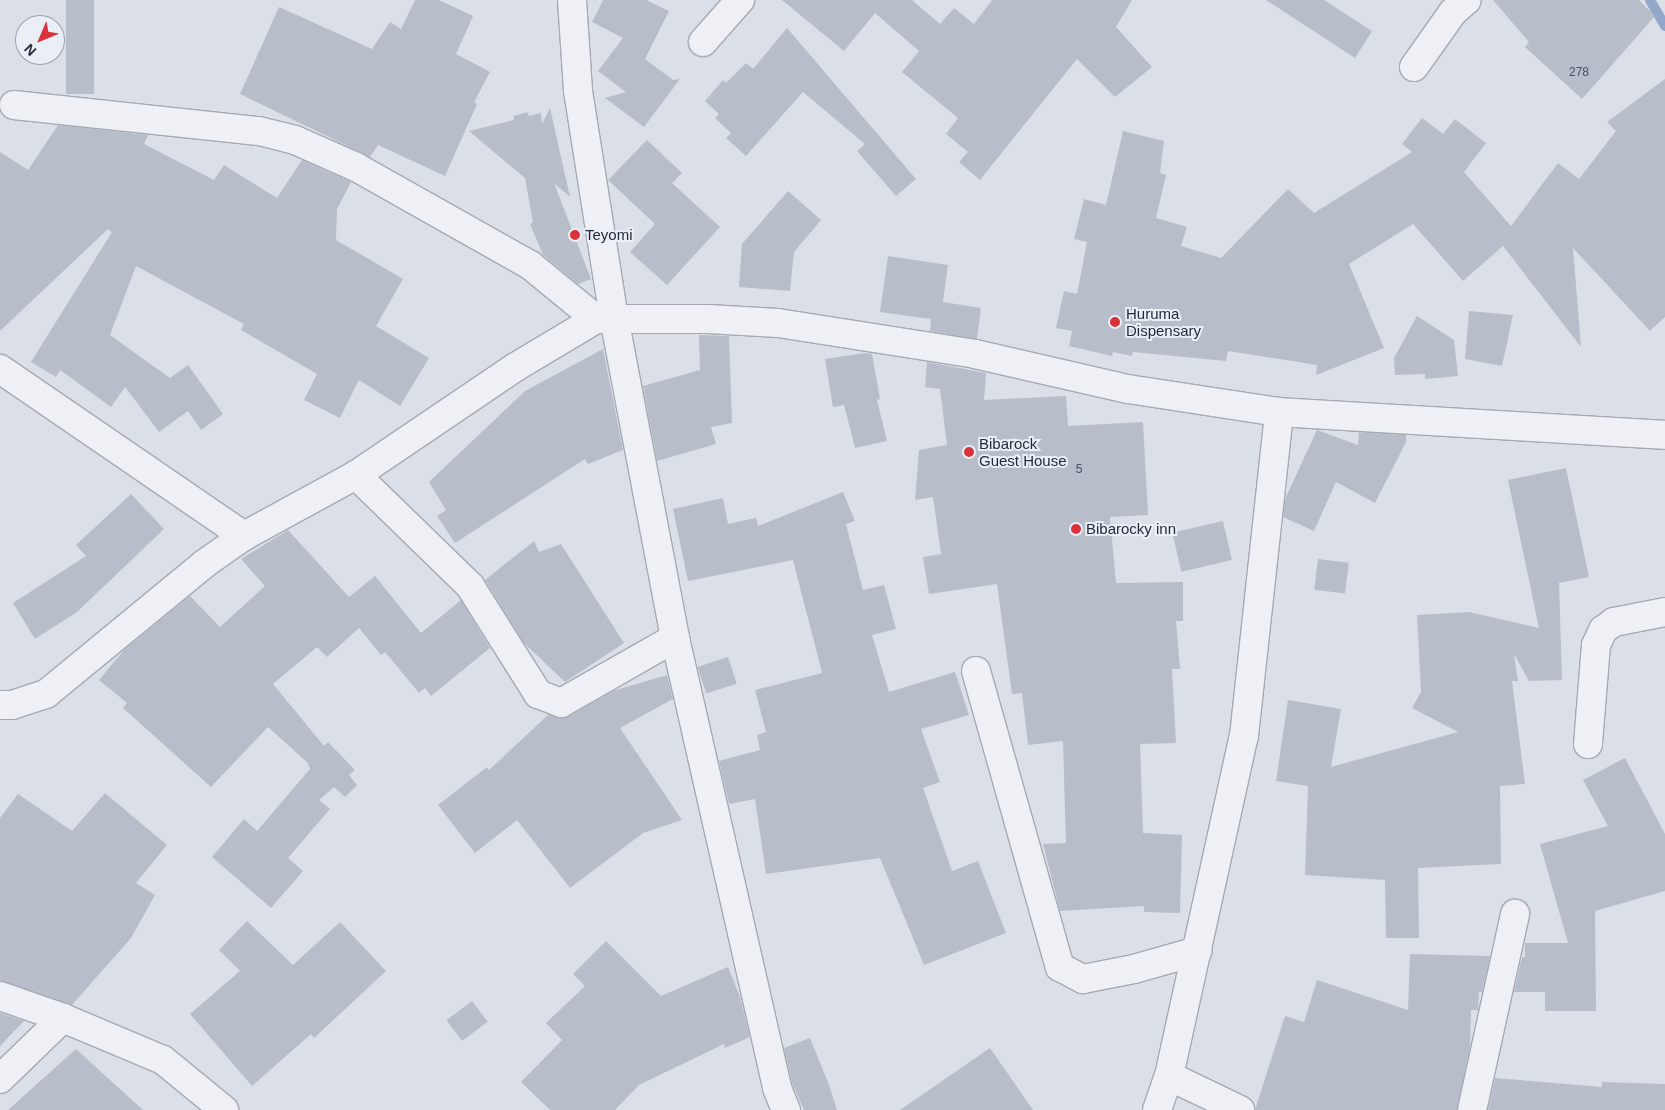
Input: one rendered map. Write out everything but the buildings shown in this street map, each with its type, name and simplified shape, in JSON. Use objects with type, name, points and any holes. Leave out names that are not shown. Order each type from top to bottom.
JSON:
[{"type":"street","points":[[572,0],[578,91],[605,319],[776,1088],[786,1110]]},
{"type":"street","points":[[703,42],[740,0]]},
{"type":"street","points":[[1414,67],[1453,12],[1467,0]]},
{"type":"street","points":[[14,105],[259,130],[295,140],[356,167],[530,265],[605,319]]},
{"type":"street","points":[[0,705],[12,705],[46,694],[204,564],[244,536],[356,475],[514,368],[605,319],[778,323],[976,354],[1128,389],[1279,412],[1665,435]]},
{"type":"street","points":[[0,368],[244,536]]},
{"type":"street","points":[[1157,1110],[1169,1076],[1244,736],[1279,412]]},
{"type":"street","points":[[356,475],[470,586],[538,694],[561,703],[675,638]]},
{"type":"street","points":[[1588,744],[1596,645],[1603,630],[1614,622],[1665,612]]},
{"type":"street","points":[[976,671],[1060,966],[1084,978],[1197,951]]},
{"type":"street","points":[[1472,1110],[1515,914]]},
{"type":"street","points":[[0,996],[63,1018],[163,1060],[224,1110]]},
{"type":"street","points":[[0,1079],[63,1018]]},
{"type":"street","points":[[1169,1076],[1240,1110]]},
{"type":"waterway","points":[[1650,0],[1665,26]]},
{"type":"place","name":"Teyomi","points":[[575,235]]},
{"type":"place","name":"Huruma Dispensary","points":[[1115,322]]},
{"type":"place","name":"Bibarock Guest House","points":[[969,452]]},
{"type":"place","name":"Bibarocky inn","points":[[1076,529]]}]
